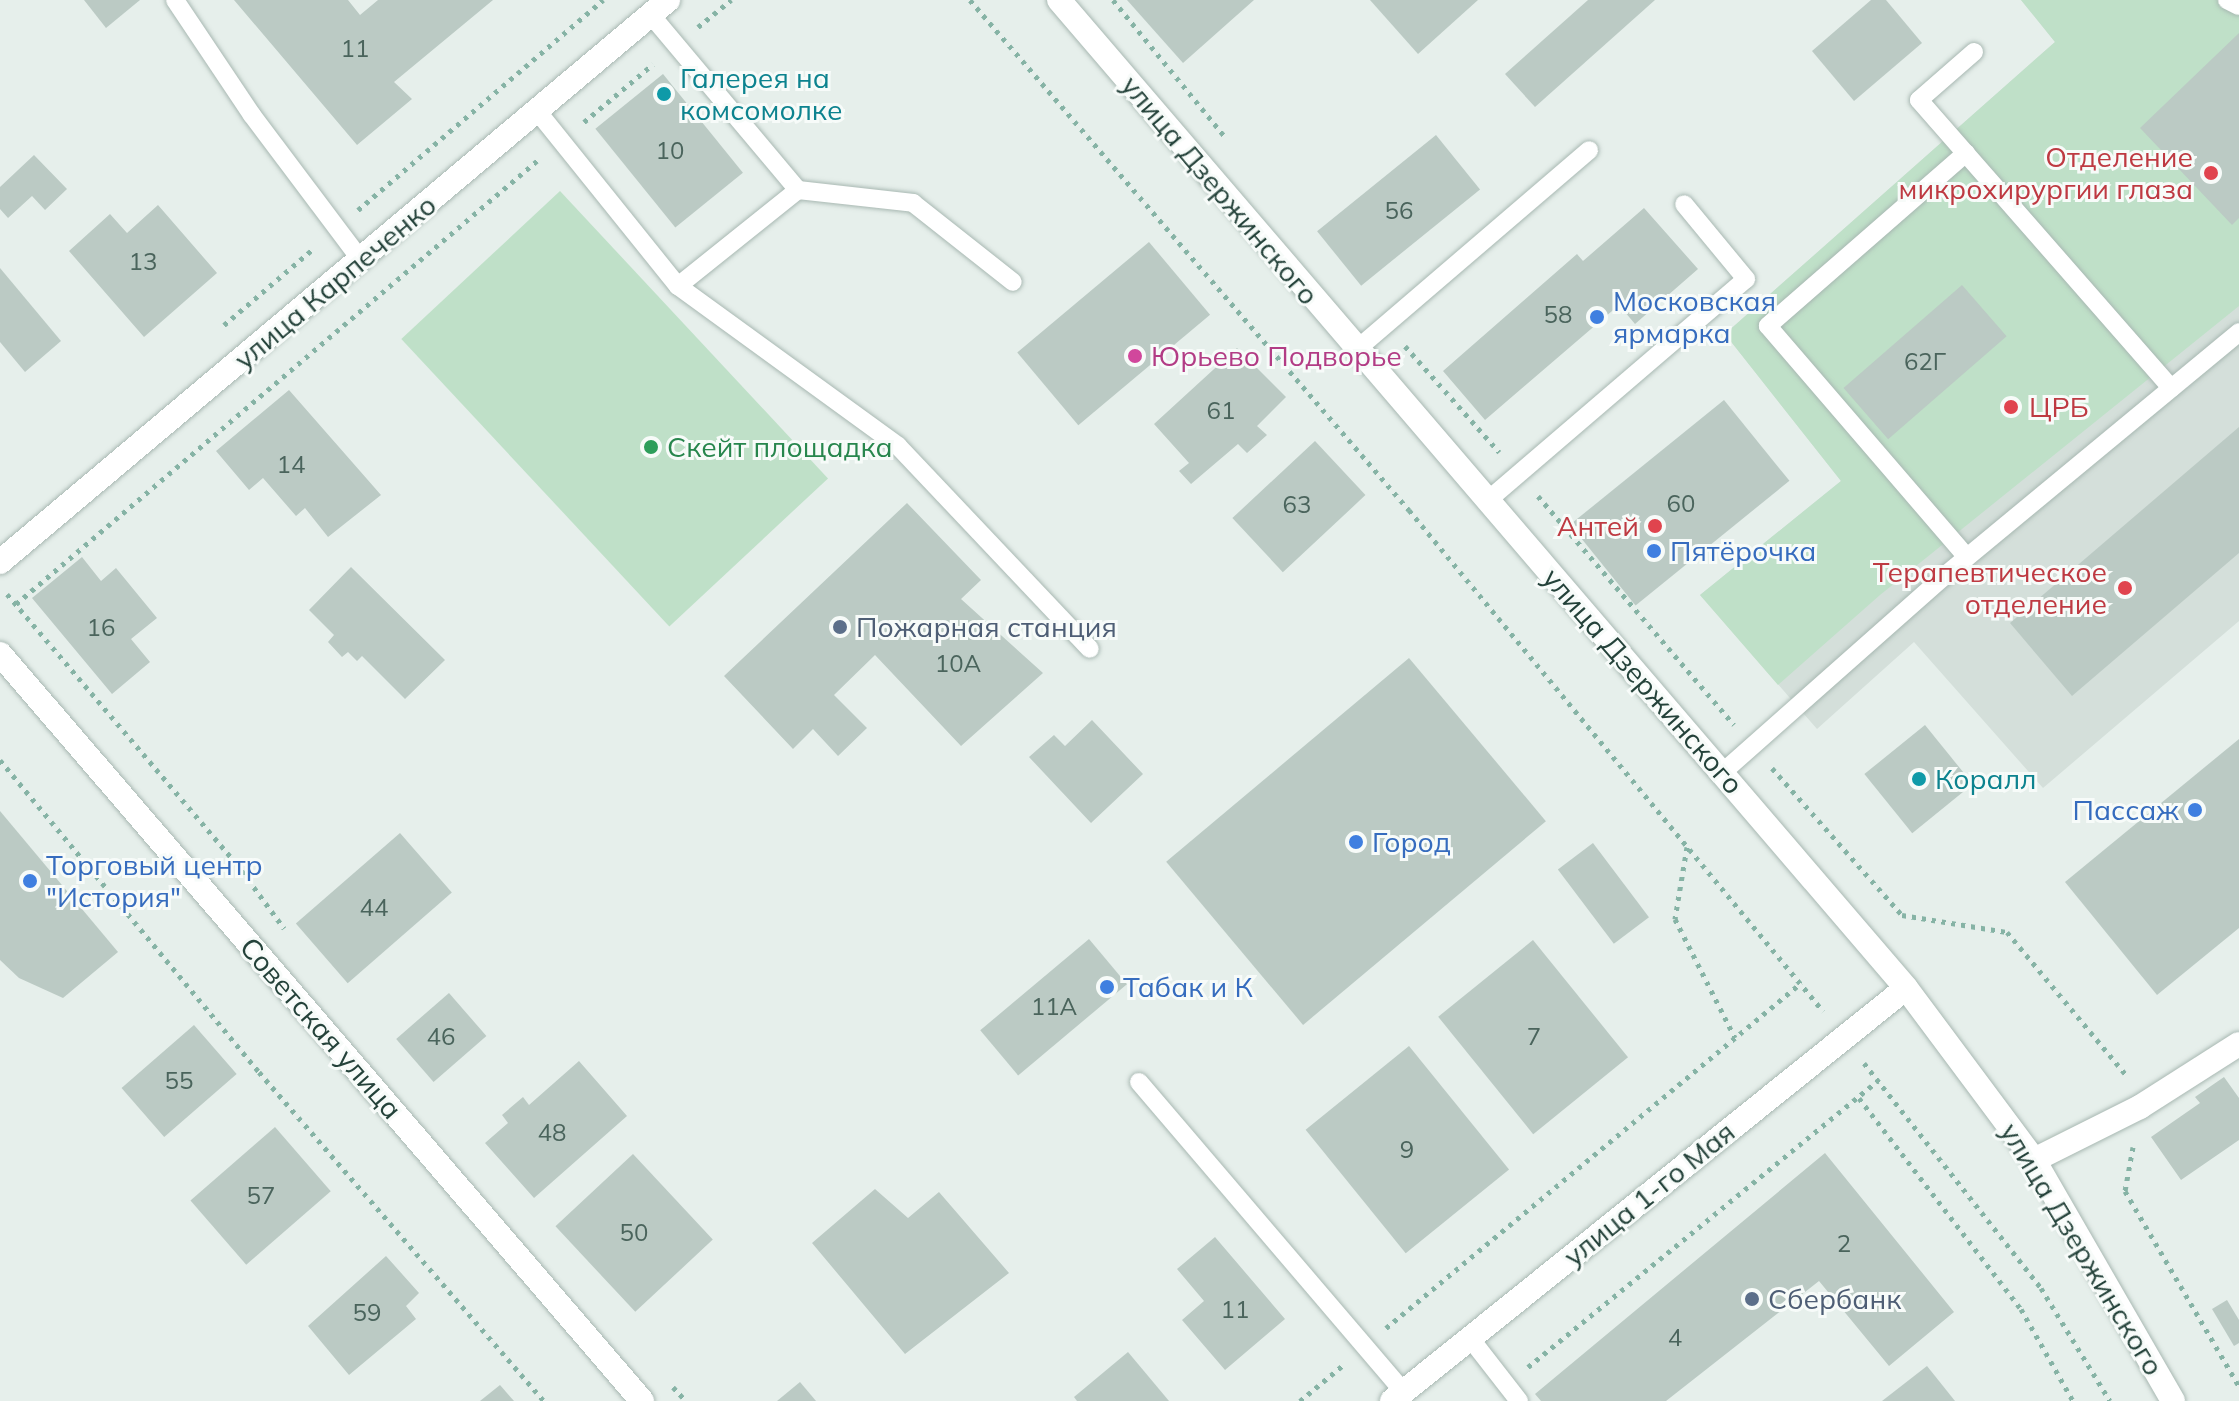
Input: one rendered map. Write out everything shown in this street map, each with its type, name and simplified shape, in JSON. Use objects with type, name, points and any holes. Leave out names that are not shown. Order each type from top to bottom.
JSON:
[{"type":"main road","name":"улица Дзержинского","points":[[1059,0],[1906,988],[2034,1160],[2173,1401]]},
{"type":"main road","name":"улица Карпеченко","points":[[0,562],[659,7]]},
{"type":"main road","name":"Советская улица","points":[[0,654],[642,1401]]},
{"type":"main road","name":"улица 1-го Мая","points":[[1398,1396],[1906,988]]},
{"type":"main road","points":[[2034,1160],[2140,1107],[2239,1044]]},
{"type":"lane","points":[[175,0],[361,260]]},
{"type":"lane","points":[[2227,0],[2239,6]]},
{"type":"lane","points":[[659,7],[676,44],[798,190],[913,203],[1013,282]]},
{"type":"lane","points":[[1974,52],[1919,100],[2171,388]]},
{"type":"lane","points":[[538,112],[559,142],[678,286],[898,446],[1090,649]]},
{"type":"lane","points":[[1356,350],[1589,150]]},
{"type":"lane","points":[[1966,153],[1768,326],[1967,557]]},
{"type":"lane","points":[[678,286],[798,190]]},
{"type":"lane","points":[[1487,501],[1746,279],[1684,204]]},
{"type":"lane","points":[[1723,772],[1967,557],[2239,332]]},
{"type":"lane","points":[[1139,1082],[1365,1346],[1398,1396]]},
{"type":"lane","points":[[1470,1338],[1519,1401]]},
{"type":"path","points":[[217,332],[603,0]]},
{"type":"path","points":[[289,935],[236,863],[16,604],[559,142],[731,0]]},
{"type":"path","points":[[970,0],[1409,510],[1801,983],[2041,1288],[2110,1401]]},
{"type":"path","points":[[1113,0],[1232,145]]},
{"type":"path","points":[[1386,325],[1902,915],[2007,932],[2125,1071],[2140,1107],[2125,1191],[2239,1386]]},
{"type":"path","points":[[0,760],[249,1060],[544,1401]]},
{"type":"path","points":[[1687,846],[1675,919],[1735,1038]]},
{"type":"path","points":[[1300,1401],[1801,983]]},
{"type":"path","points":[[1507,1385],[1878,1081]]},
{"type":"path","points":[[1859,1098],[2021,1309],[2073,1401]]},
{"type":"path","points":[[665,1377],[686,1401]]},
{"type":"shaded area","name":"ЦРБ","points":[[2021,0],[2239,0],[2239,621],[2043,788],[1914,642],[1817,729],[1700,595],[1841,481],[1725,334],[2055,42]]},
{"type":"green space","name":"ЦРБ","points":[[2021,0],[2239,0],[2239,306],[1880,595],[1778,685],[1700,595],[1841,481],[1725,334],[2055,42]]},
{"type":"green space","points":[[560,191],[828,478],[669,626],[401,339]]},
{"type":"building","points":[[84,0],[140,0],[106,28]]},
{"type":"building","points":[[234,0],[348,0],[360,15],[378,0],[493,0],[394,82],[412,99],[357,145]]},
{"type":"building","points":[[1127,0],[1254,0],[1183,63]]},
{"type":"building","points":[[1370,0],[1478,0],[1418,54]]},
{"type":"building","points":[[1588,0],[1655,0],[1535,107],[1505,74]]},
{"type":"building","points":[[1871,0],[1886,0],[1922,43],[1854,101],[1812,51]]},
{"type":"building","name":"Отделение микрохирургии глаза","points":[[2239,33],[2239,218],[2232,225],[2140,128]]},
{"type":"building","points":[[663,74],[743,173],[675,227],[595,129]]},
{"type":"building","points":[[1436,135],[1480,189],[1361,286],[1317,231]]},
{"type":"building","points":[[34,155],[67,189],[45,210],[32,196],[8,218],[0,209],[0,187]]},
{"type":"building","points":[[158,205],[217,273],[144,337],[69,251],[110,214],[127,233]]},
{"type":"building","points":[[1644,208],[1698,269],[1635,324],[1619,305],[1485,420],[1443,371],[1577,254],[1583,261]]},
{"type":"building","points":[[1149,242],[1210,315],[1078,425],[1017,353]]},
{"type":"building","points":[[0,268],[61,341],[25,372],[0,342]]},
{"type":"building","points":[[1962,285],[2007,336],[1888,439],[1844,388]]},
{"type":"building","points":[[1237,348],[1286,397],[1257,426],[1267,435],[1247,453],[1238,444],[1191,484],[1179,471],[1189,463],[1154,424]]},
{"type":"building","points":[[289,390],[381,495],[328,537],[305,508],[296,516],[263,478],[249,490],[216,451]]},
{"type":"building","points":[[1724,400],[1789,481],[1636,605],[1570,525]]},
{"type":"building","name":"Терапевтическое отделение","points":[[2239,427],[2239,553],[2072,696],[2010,623]]},
{"type":"building","points":[[1315,441],[1365,495],[1283,572],[1232,518]]},
{"type":"building","name":"Пожарная станция","points":[[907,503],[981,580],[961,599],[1043,673],[961,746],[875,655],[834,695],[867,728],[838,756],[813,729],[793,749],[724,676]]},
{"type":"building","points":[[82,557],[101,581],[116,568],[157,618],[131,639],[150,662],[112,694],[32,598]]},
{"type":"building","points":[[351,567],[445,660],[405,699],[362,656],[357,661],[348,652],[342,657],[328,642],[334,635],[309,610]]},
{"type":"building","name":"Город","points":[[1409,658],[1546,821],[1303,1025],[1166,862]]},
{"type":"building","points":[[1092,720],[1143,774],[1091,823],[1029,757],[1054,735],[1065,746]]},
{"type":"building","name":"Коралл","points":[[1925,725],[1973,784],[1912,833],[1864,774]]},
{"type":"building","name":"Пассаж","points":[[2239,739],[2239,928],[2157,995],[2065,882]]},
{"type":"building","name":"Торговый центр \"История\"","points":[[0,811],[118,952],[63,998],[19,978],[0,960]]},
{"type":"building","points":[[400,833],[452,893],[348,983],[296,924]]},
{"type":"building","points":[[1593,843],[1649,917],[1614,944],[1558,869]]},
{"type":"building","points":[[1089,939],[1127,984],[1018,1075],[980,1030]]},
{"type":"building","points":[[1533,940],[1628,1057],[1533,1134],[1438,1017]]},
{"type":"building","points":[[449,993],[486,1036],[434,1082],[396,1039]]},
{"type":"building","points":[[194,1025],[237,1074],[164,1137],[122,1088]]},
{"type":"building","points":[[1409,1046],[1509,1170],[1406,1253],[1306,1130]]},
{"type":"building","points":[[579,1061],[627,1116],[534,1198],[485,1143],[508,1123],[502,1115],[523,1097],[529,1105]]},
{"type":"building","points":[[2224,1077],[2239,1098],[2239,1140],[2181,1180],[2151,1137],[2200,1103],[2195,1097]]},
{"type":"building","points":[[275,1127],[331,1191],[246,1265],[190,1200]]},
{"type":"building","points":[[1825,1153],[1954,1312],[1889,1366],[1819,1281],[1666,1401],[1541,1401],[1535,1394]]},
{"type":"building","points":[[633,1154],[713,1240],[635,1312],[555,1226]]},
{"type":"building","points":[[875,1189],[908,1218],[939,1192],[1009,1273],[905,1354],[812,1243]]},
{"type":"building","points":[[1215,1237],[1285,1319],[1225,1370],[1182,1320],[1204,1301],[1177,1269]]},
{"type":"building","points":[[386,1256],[419,1293],[406,1306],[416,1319],[349,1375],[308,1326]]},
{"type":"building","points":[[2227,1300],[2239,1320],[2239,1343],[2234,1346],[2212,1309]]},
{"type":"building","points":[[1128,1352],[1169,1401],[1077,1401],[1074,1397]]},
{"type":"building","points":[[1927,1366],[1955,1401],[1882,1401]]},
{"type":"building","points":[[800,1382],[816,1401],[777,1401]]},
{"type":"building","points":[[500,1385],[514,1401],[480,1401]]},
{"type":"place","name":"Галерея на комсомолке","points":[[664,94]]},
{"type":"place","name":"Отделение микрохирургии глаза","points":[[2211,173]]},
{"type":"place","name":"Московская ярмарка","points":[[1597,317]]},
{"type":"place","name":"Юрьево Подворье","points":[[1135,356]]},
{"type":"place","name":"ЦРБ","points":[[2011,407]]},
{"type":"place","name":"Скейт площадка","points":[[651,447]]},
{"type":"place","name":"Антей","points":[[1655,526]]},
{"type":"place","name":"Пятёрочка","points":[[1654,551]]},
{"type":"place","name":"Терапевтическое отделение","points":[[2125,588]]},
{"type":"place","name":"Пожарная станция","points":[[840,627]]},
{"type":"place","name":"Коралл","points":[[1919,779]]},
{"type":"place","name":"Пассаж","points":[[2195,810]]},
{"type":"place","name":"Город","points":[[1356,842]]},
{"type":"place","name":"Торговый центр \"История\"","points":[[30,881]]},
{"type":"place","name":"Табак и К","points":[[1107,987]]},
{"type":"place","name":"Сбербанк","points":[[1752,1299]]}]
